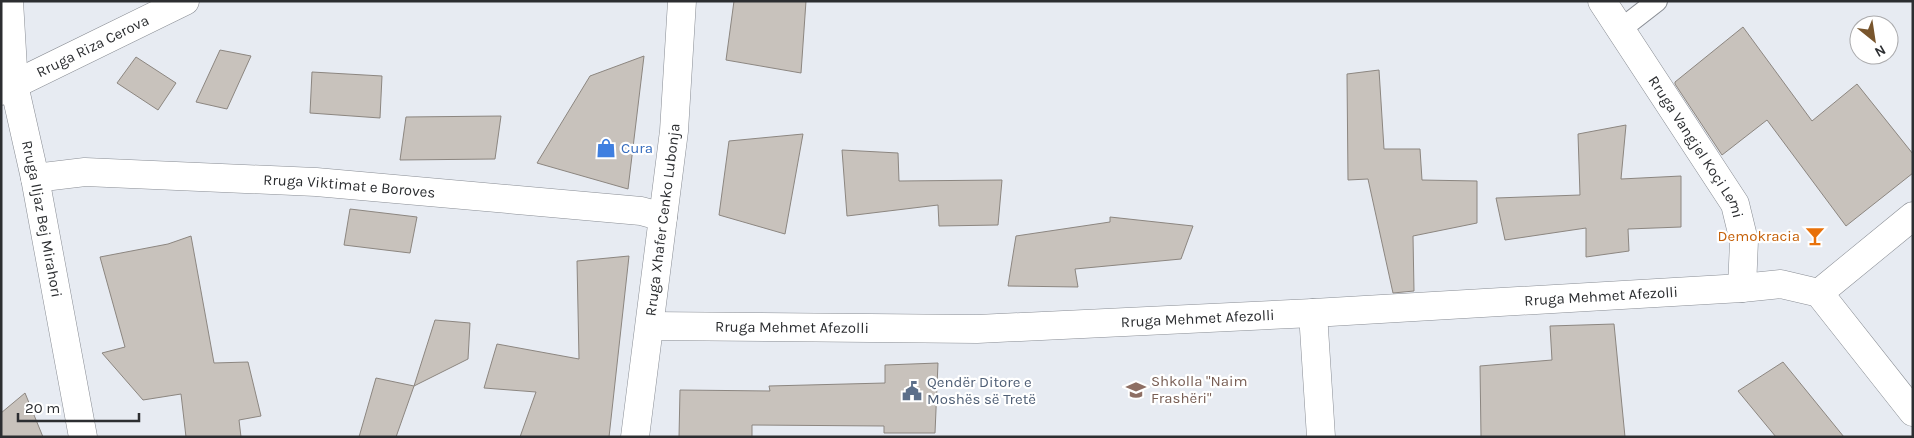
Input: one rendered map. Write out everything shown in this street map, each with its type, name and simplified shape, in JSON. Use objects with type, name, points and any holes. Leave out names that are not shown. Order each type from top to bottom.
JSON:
[{"type":"street","name":"Rruga Iljaz Bej Mirahori","points":[[9,1],[8,88],[35,178],[83,437]]},
{"type":"street","name":"Rruga Riza Cerova","points":[[8,88],[185,1]]},
{"type":"street","name":"Rruga Xhafer Cenko Lubonja","points":[[635,437],[674,131],[682,1]]},
{"type":"street","name":"Rruga Vangjel Koçi Lemi","points":[[1602,1],[1735,204],[1744,241],[1742,288]]},
{"type":"street","name":"Rruga Viktimat e Boroves","points":[[35,178],[85,172],[316,182],[641,211],[663,217]]},
{"type":"street","points":[[1818,294],[1913,216]]},
{"type":"street","points":[[1742,288],[1781,284],[1818,294],[1913,412]]},
{"type":"street","name":"Rruga Mehmet Afezolli","points":[[650,326],[977,329],[1313,313],[1742,288]]},
{"type":"street","points":[[1313,313],[1322,437]]},
{"type":"lane","points":[[1621,29],[1657,1]]},
{"type":"building","points":[[734,1],[806,1],[801,73],[726,60]]},
{"type":"building","points":[[1743,27],[1812,121],[1857,84],[1913,154],[1913,173],[1846,226],[1767,120],[1722,155],[1675,82]]},
{"type":"building","points":[[220,50],[251,56],[227,109],[196,102]]},
{"type":"building","points":[[644,56],[628,189],[537,163],[590,76]]},
{"type":"building","points":[[136,57],[176,83],[158,110],[117,83]]},
{"type":"building","points":[[1379,70],[1384,149],[1420,149],[1422,180],[1477,181],[1477,223],[1413,236],[1414,291],[1393,293],[1368,179],[1348,180],[1347,74]]},
{"type":"building","points":[[312,72],[382,76],[380,118],[310,113]]},
{"type":"building","points":[[501,116],[495,159],[400,160],[406,117]]},
{"type":"building","points":[[1626,125],[1621,179],[1681,176],[1681,227],[1628,229],[1629,251],[1586,257],[1586,228],[1505,240],[1496,198],[1580,195],[1578,134]]},
{"type":"building","points":[[803,134],[785,234],[719,215],[729,141]]},
{"type":"building","points":[[842,150],[898,153],[899,181],[1002,180],[998,225],[939,226],[938,205],[847,216]]},
{"type":"building","points":[[350,209],[417,217],[410,253],[344,245]]},
{"type":"building","points":[[1110,217],[1193,226],[1181,259],[1075,269],[1078,287],[1008,286],[1016,236],[1110,222]]},
{"type":"building","points":[[191,236],[214,363],[248,362],[261,416],[239,420],[241,437],[186,437],[181,394],[143,400],[102,353],[125,347],[100,257],[168,244]]},
{"type":"building","points":[[629,256],[609,437],[520,437],[536,392],[484,388],[497,344],[579,359],[577,261]]},
{"type":"building","points":[[435,320],[470,323],[468,359],[414,386]]},
{"type":"building","points":[[1614,324],[1625,437],[1481,437],[1480,366],[1552,360],[1550,326]]},
{"type":"building","points":[[1783,362],[1844,437],[1776,437],[1738,391]]},
{"type":"building","points":[[938,363],[935,433],[884,433],[884,426],[752,425],[752,437],[679,437],[680,390],[770,391],[769,386],[885,383],[885,365]]},
{"type":"building","points":[[376,378],[414,386],[396,437],[359,437]]},
{"type":"building","points":[[25,393],[43,437],[1,437],[1,413]]},
{"type":"place","name":"Cura","points":[[606,148]]},
{"type":"place","name":"Demokracia","points":[[1815,236]]},
{"type":"place","name":"Shkolla \"Naim Frashëri\"","points":[[1136,390]]},
{"type":"place","name":"Qendër Ditore e Moshës së Tretë","points":[[912,391]]}]
